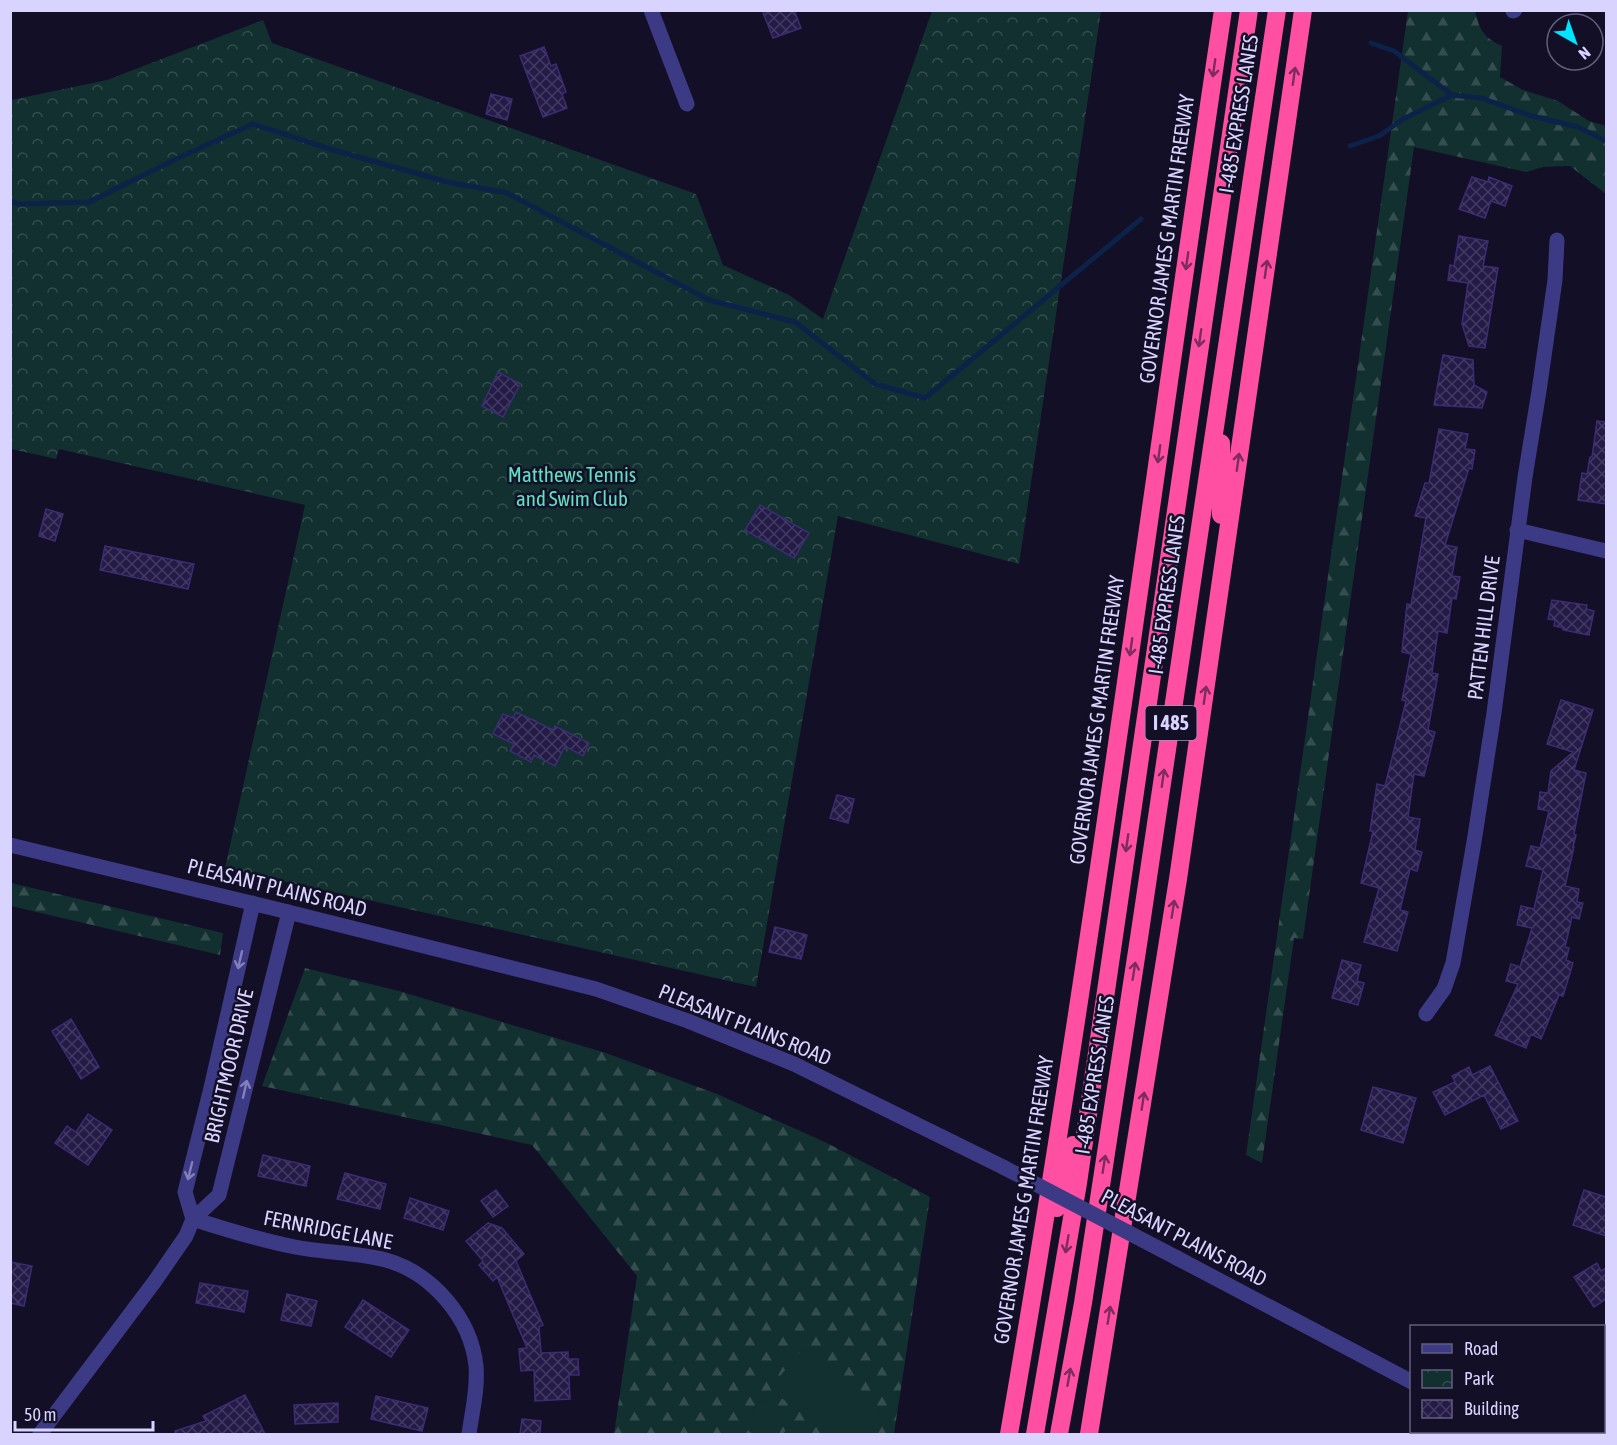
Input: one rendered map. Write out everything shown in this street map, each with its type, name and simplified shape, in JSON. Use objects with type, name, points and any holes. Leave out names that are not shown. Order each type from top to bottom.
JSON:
[{"type":"highway","name":"GOVERNOR JAMES G MARTIN FREEWAY","points":[[1009,1434],[1084,972],[1223,10]]},
{"type":"highway","name":"I-485 EXPRESS LANES","points":[[1035,1434],[1078,1183],[1249,10]]},
{"type":"highway","name":"I-485 EXPRESS LANES","points":[[1059,1434],[1083,1303],[1277,10]]},
{"type":"highway","name":"I 485","points":[[1089,1434],[1176,890],[1303,10]]},
{"type":"highway","points":[[1221,582],[1222,378]]},
{"type":"highway","points":[[1031,1305],[1096,1059]]},
{"type":"street","points":[[651,10],[687,104]]},
{"type":"street","name":"PATTEN HILL DRIVE","points":[[1426,1014],[1444,988],[1453,963],[1494,713],[1517,530],[1554,291],[1557,240]]},
{"type":"street","points":[[1517,530],[1606,551]]},
{"type":"street","name":"PLEASANT PLAINS ROAD","points":[[10,845],[596,989],[688,1021],[794,1064],[1003,1167],[1410,1381]]},
{"type":"street","name":"BRIGHTMOOR DRIVE","points":[[193,1219],[185,1192],[253,903]]},
{"type":"street","name":"BRIGHTMOOR DRIVE","points":[[40,1434],[155,1281],[186,1236],[193,1219],[219,1196],[289,912]]},
{"type":"street","name":"FERNRIDGE LANE","points":[[193,1219],[252,1238],[286,1245],[359,1254],[387,1260],[412,1270],[441,1294],[455,1311],[473,1349],[476,1384],[469,1434]]},
{"type":"green space","name":"Matthews Tennis and Swim Club","points":[[932,11],[1101,11],[1019,564],[838,516],[756,987],[225,868],[305,505],[59,449],[56,459],[11,449],[11,100],[107,80],[263,20],[272,43],[696,194],[723,265],[789,295],[823,319]]},
{"type":"green space","points":[[1408,11],[1475,11],[1483,32],[1502,46],[1500,77],[1523,90],[1558,101],[1589,121],[1606,126],[1606,194],[1570,166],[1543,167],[1526,172],[1414,147],[1303,939],[1294,938],[1262,1163],[1246,1155]]},
{"type":"green space","points":[[11,883],[223,933],[220,955],[11,906]]},
{"type":"green space","points":[[305,968],[399,991],[606,1053],[717,1094],[825,1142],[930,1197],[894,1434],[614,1434],[637,1276],[532,1145],[262,1086]]},
{"type":"green space","points":[[802,1349],[881,1411],[862,1434],[828,1434],[770,1389]]},
{"type":"green space","points":[[762,1399],[782,1415],[768,1434],[753,1434],[742,1426]]},
{"type":"green space","points":[[792,1423],[806,1434],[783,1434]]},
{"type":"building","points":[[762,10],[794,10],[801,28],[773,38]]},
{"type":"building","points":[[544,47],[551,66],[556,64],[566,92],[562,94],[567,108],[543,117],[520,56]]},
{"type":"building","points":[[491,94],[512,99],[507,120],[486,114]]},
{"type":"building","points":[[1472,177],[1488,182],[1489,177],[1512,186],[1505,206],[1491,201],[1485,218],[1459,209]]},
{"type":"building","points":[[1459,236],[1488,241],[1483,266],[1498,268],[1485,348],[1469,346],[1462,324],[1468,283],[1448,280],[1450,265],[1454,266]]},
{"type":"building","points":[[1443,355],[1473,360],[1474,385],[1487,392],[1482,408],[1434,405]]},
{"type":"building","points":[[498,372],[520,384],[503,417],[482,406]]},
{"type":"building","points":[[1597,421],[1606,422],[1606,504],[1578,500],[1582,473],[1587,474],[1590,457],[1592,457]]},
{"type":"building","points":[[1439,429],[1468,434],[1465,449],[1475,450],[1472,469],[1469,468],[1445,545],[1457,547],[1452,576],[1460,577],[1456,599],[1452,598],[1447,633],[1438,631],[1432,673],[1438,674],[1428,730],[1435,732],[1424,776],[1414,774],[1408,817],[1420,819],[1415,850],[1422,852],[1417,871],[1410,869],[1400,910],[1408,912],[1397,951],[1364,942],[1379,888],[1361,883],[1373,831],[1370,831],[1377,784],[1385,786],[1406,701],[1402,700],[1411,654],[1402,652],[1407,604],[1411,605],[1426,518],[1415,516],[1425,483],[1429,483]]},
{"type":"building","points":[[760,505],[809,533],[794,558],[745,530]]},
{"type":"building","points":[[46,509],[63,514],[55,541],[39,536]]},
{"type":"building","points":[[105,546],[194,564],[188,589],[100,570]]},
{"type":"building","points":[[1552,600],[1587,605],[1586,609],[1594,611],[1589,635],[1554,626],[1555,620],[1548,619]]},
{"type":"building","points":[[1561,700],[1593,710],[1574,770],[1586,773],[1565,886],[1579,889],[1577,902],[1583,903],[1579,919],[1572,917],[1565,947],[1569,948],[1566,960],[1573,963],[1563,996],[1559,995],[1541,1039],[1531,1034],[1526,1048],[1495,1035],[1518,984],[1506,981],[1511,964],[1520,967],[1532,928],[1517,925],[1521,906],[1534,909],[1543,870],[1526,866],[1531,846],[1540,848],[1549,811],[1538,809],[1540,792],[1548,793],[1551,771],[1573,752],[1547,744]]},
{"type":"building","points":[[516,712],[553,730],[555,726],[589,743],[583,756],[565,746],[555,766],[534,755],[531,762],[510,751],[514,744],[493,734],[503,714],[513,718]]},
{"type":"building","points":[[837,795],[854,799],[848,823],[830,818]]},
{"type":"building","points":[[775,927],[807,935],[801,959],[769,952]]},
{"type":"building","points":[[1342,960],[1361,965],[1357,981],[1364,983],[1358,1005],[1332,998]]},
{"type":"building","points":[[71,1019],[99,1067],[81,1079],[52,1031]]},
{"type":"building","points":[[1490,1066],[1518,1121],[1501,1129],[1484,1095],[1445,1115],[1433,1092],[1455,1082],[1452,1076],[1469,1067],[1472,1075]]},
{"type":"building","points":[[1373,1087],[1416,1098],[1403,1143],[1361,1130]]},
{"type":"building","points":[[88,1114],[112,1130],[88,1165],[55,1143],[67,1126],[76,1132]]},
{"type":"building","points":[[263,1155],[310,1166],[306,1186],[258,1176]]},
{"type":"building","points":[[345,1173],[386,1184],[380,1209],[337,1199]]},
{"type":"building","points":[[496,1190],[508,1206],[493,1217],[481,1201]]},
{"type":"building","points":[[1584,1190],[1606,1197],[1606,1236],[1573,1225]]},
{"type":"building","points":[[410,1198],[449,1211],[443,1230],[404,1218]]},
{"type":"building","points":[[488,1223],[502,1228],[524,1254],[516,1261],[543,1325],[539,1327],[541,1353],[568,1352],[568,1359],[578,1359],[579,1375],[569,1375],[570,1399],[535,1401],[534,1370],[521,1371],[519,1349],[527,1348],[497,1277],[493,1281],[479,1265],[483,1261],[466,1241]]},
{"type":"building","points":[[10,1262],[32,1266],[24,1306],[10,1303]]},
{"type":"building","points":[[1597,1263],[1601,1271],[1606,1268],[1606,1299],[1594,1307],[1574,1277]]},
{"type":"building","points":[[200,1283],[248,1291],[244,1312],[196,1303]]},
{"type":"building","points":[[287,1294],[317,1301],[311,1326],[281,1320]]},
{"type":"building","points":[[363,1300],[409,1330],[391,1357],[345,1327]]},
{"type":"building","points":[[245,1395],[265,1434],[175,1434],[175,1431],[206,1421],[203,1416]]},
{"type":"building","points":[[376,1396],[428,1408],[422,1431],[371,1419]]},
{"type":"building","points":[[338,1403],[338,1422],[295,1424],[294,1405]]},
{"type":"building","points":[[522,1419],[541,1421],[540,1434],[520,1434]]},
{"type":"waterway","points":[[1371,43],[1394,51],[1452,95],[1481,98],[1532,116],[1578,127],[1606,141]]},
{"type":"waterway","points":[[1350,146],[1379,136],[1403,119],[1452,95]]},
{"type":"waterway","points":[[10,201],[19,204],[89,202],[253,124],[330,149],[447,182],[507,193],[709,300],[795,322],[875,384],[925,398],[1141,219]]}]
